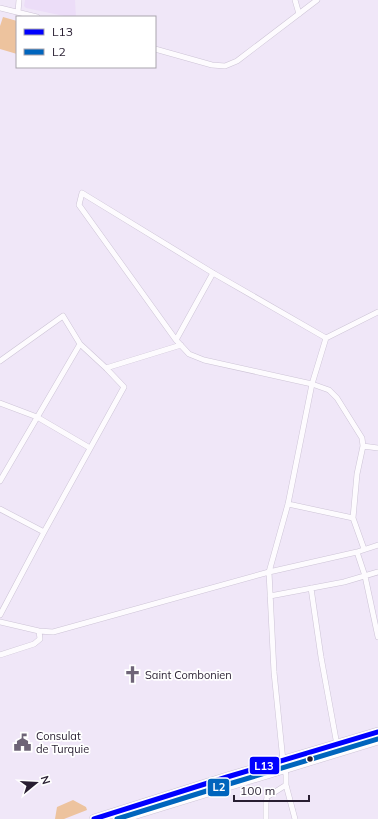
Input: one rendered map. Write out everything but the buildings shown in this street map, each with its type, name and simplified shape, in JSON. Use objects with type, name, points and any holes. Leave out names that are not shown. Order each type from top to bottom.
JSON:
[{"type":"highway","points":[[120,819],[378,732]]},
{"type":"highway","points":[[94,819],[213,781],[378,740]]},
{"type":"street","points":[[18,12],[19,0]]},
{"type":"street","points":[[295,0],[300,14]]},
{"type":"street","points":[[156,49],[212,65],[225,66],[237,61],[317,0]]},
{"type":"street","points":[[0,8],[33,16]]},
{"type":"street","points":[[326,338],[213,273],[82,193],[80,204],[176,340],[189,354],[204,360],[312,384],[329,390],[337,398],[362,438],[363,446],[357,474],[353,518],[364,549]]},
{"type":"street","points":[[176,340],[213,273]]},
{"type":"street","points":[[295,819],[286,785],[274,672],[269,572],[288,504],[312,384],[326,338],[378,312]]},
{"type":"street","points":[[0,360],[63,316],[80,344],[123,384],[124,389],[90,448],[0,615]]},
{"type":"street","points":[[0,481],[80,344]]},
{"type":"street","points":[[106,368],[181,345]]},
{"type":"street","points":[[0,403],[37,417],[90,448]]},
{"type":"street","points":[[363,446],[378,448]]},
{"type":"street","points":[[288,504],[353,518]]},
{"type":"street","points":[[0,509],[44,532]]},
{"type":"street","points":[[0,622],[39,631],[53,632],[269,572],[357,552],[378,545]]},
{"type":"street","points":[[357,552],[365,576],[378,637]]},
{"type":"street","points":[[270,596],[378,572]]},
{"type":"street","points":[[311,588],[321,657],[337,745]]},
{"type":"street","points":[[0,654],[34,644],[40,639],[39,631]]},
{"type":"street","points":[[266,819],[267,797],[286,785]]},
{"type":"shaded area","points":[[25,0],[75,0],[76,16],[64,16],[26,8],[24,6]]},
{"type":"shaded area","points":[[3,17],[16,21],[16,54],[0,49],[0,26]]},
{"type":"shaded area","points":[[73,800],[86,807],[87,810],[64,819],[55,819],[57,807]]},
{"type":"transit line","name":"L13","points":[[94,819],[227,777],[378,732]]},
{"type":"transit line","name":"L2","points":[[117,819],[378,739]]},
{"type":"place","name":"Saint Combonien","points":[[132,675]]},
{"type":"place","name":"Consulat de Turquie","points":[[23,742]]}]
